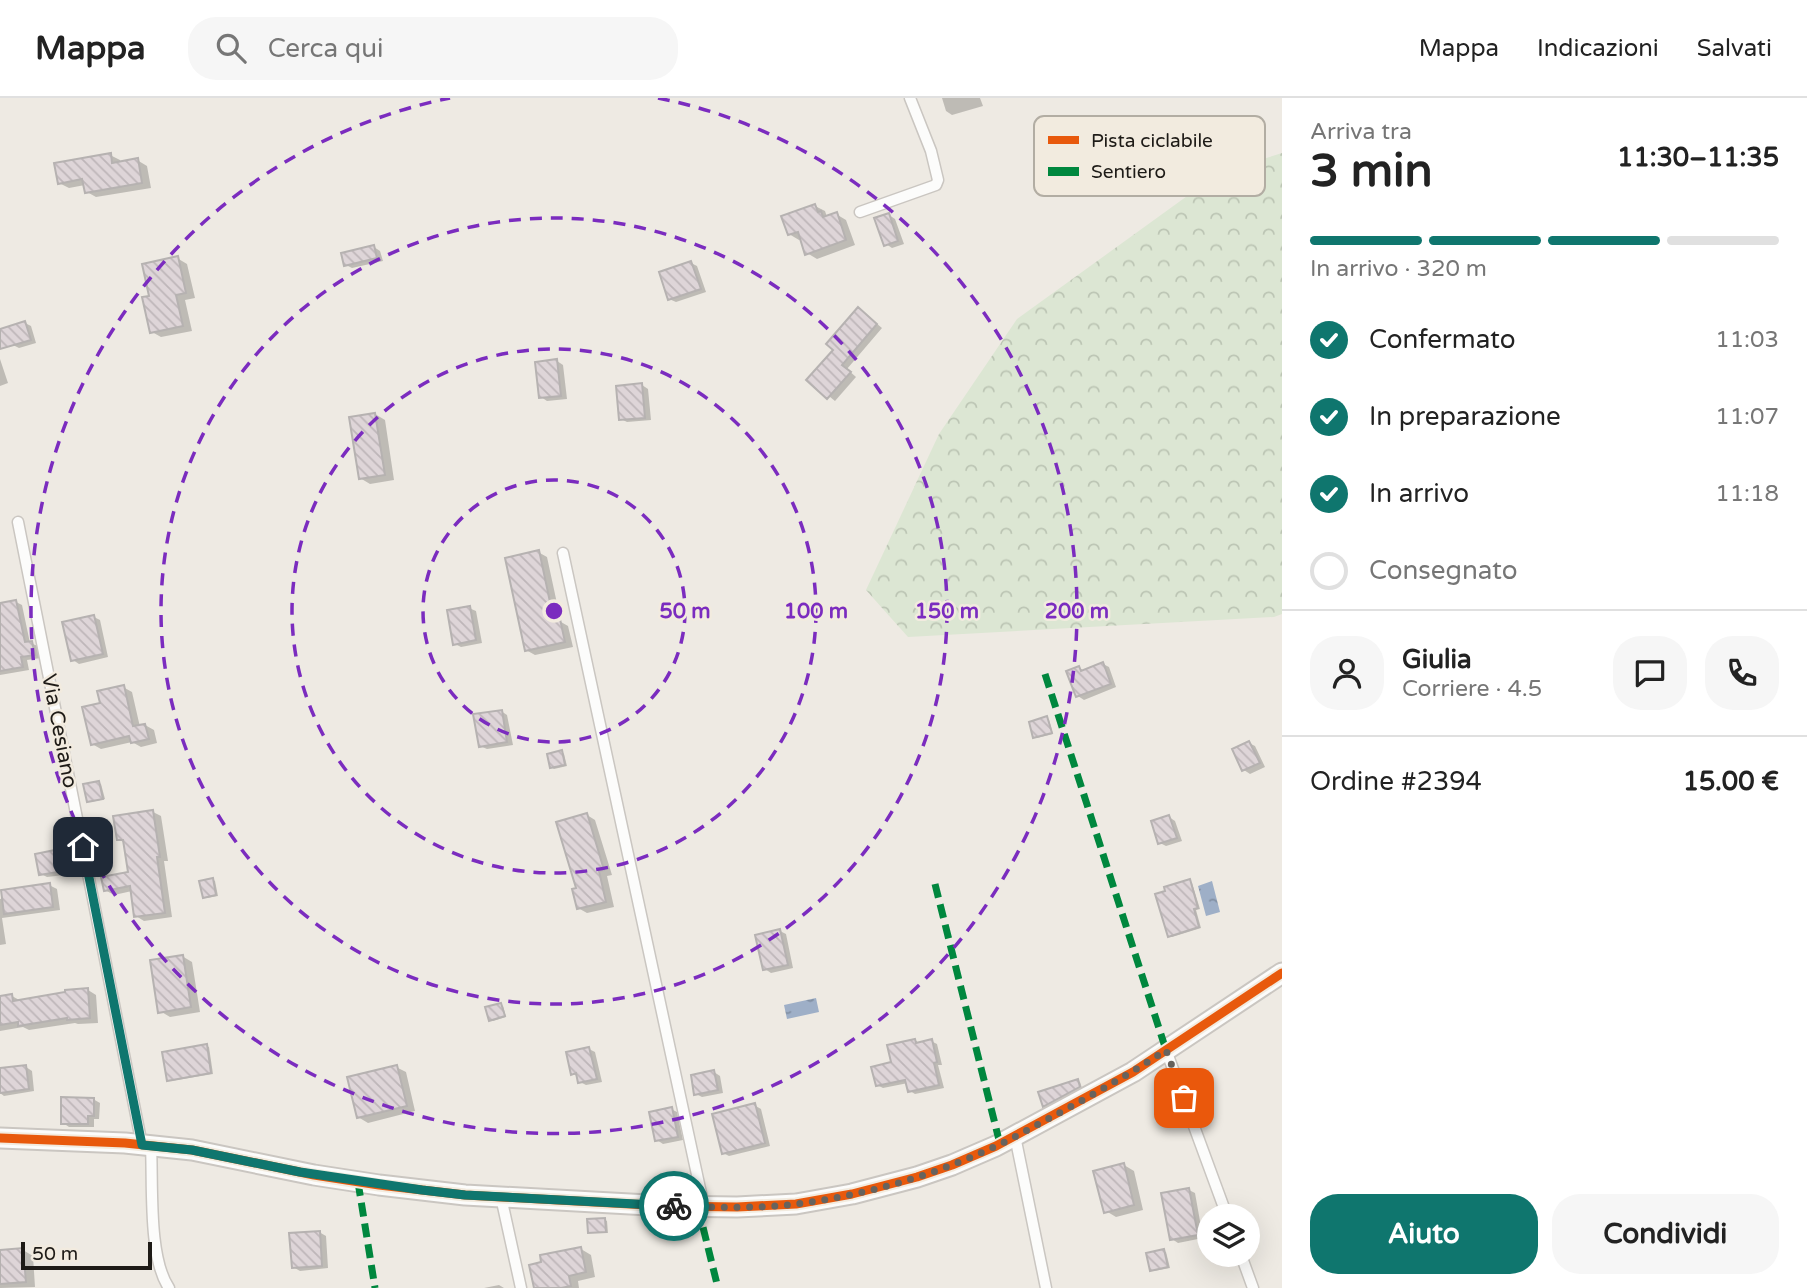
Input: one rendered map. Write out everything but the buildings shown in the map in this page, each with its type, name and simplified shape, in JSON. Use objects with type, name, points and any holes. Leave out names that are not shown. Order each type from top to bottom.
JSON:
[{"type":"street","points":[[0,1139],[147,1145],[218,1154],[369,1184],[444,1193],[653,1206],[789,1205],[852,1194],[952,1166],[1015,1136],[1122,1078],[1282,973]]},
{"type":"lane","points":[[860,212],[936,185],[938,180],[931,151],[910,98]]},
{"type":"lane","name":"Via Cesiano","points":[[18,522],[147,1145],[157,1258],[163,1279],[169,1288]]},
{"type":"lane","points":[[563,553],[704,1207]]},
{"type":"lane","points":[[1166,1050],[1223,1204]]},
{"type":"lane","points":[[1015,1136],[1046,1288]]},
{"type":"lane","points":[[501,1197],[521,1288]]},
{"type":"lane","points":[[1245,1267],[1253,1288]]},
{"type":"green space","points":[[1282,153],[1282,614],[1274,617],[908,637],[866,590],[939,434],[1017,319],[1187,196],[1265,196],[1265,158]]},
{"type":"water","points":[[1212,881],[1220,912],[1206,916],[1198,886]]},
{"type":"water","points":[[816,998],[819,1012],[787,1019],[784,1005]]},
{"type":"marked path","points":[[1045,674],[1166,1050]]},
{"type":"marked path","points":[[935,884],[1000,1144]]},
{"type":"marked path","points":[[358,1182],[375,1288]]},
{"type":"marked path","points":[[698,1207],[718,1288]]},
{"type":"cycle path","points":[[0,1138],[125,1143],[192,1150],[314,1175],[465,1195],[666,1206],[796,1204],[852,1194],[917,1177],[996,1146],[1133,1072],[1282,973]]},
{"type":"way so far","points":[[674,1206],[758,1207],[819,1201],[952,1166],[1006,1141],[1122,1078],[1166,1050],[1184,1098]]},
{"type":"route","points":[[83,847],[142,1145],[192,1150],[379,1185],[465,1195],[674,1206]]}]
